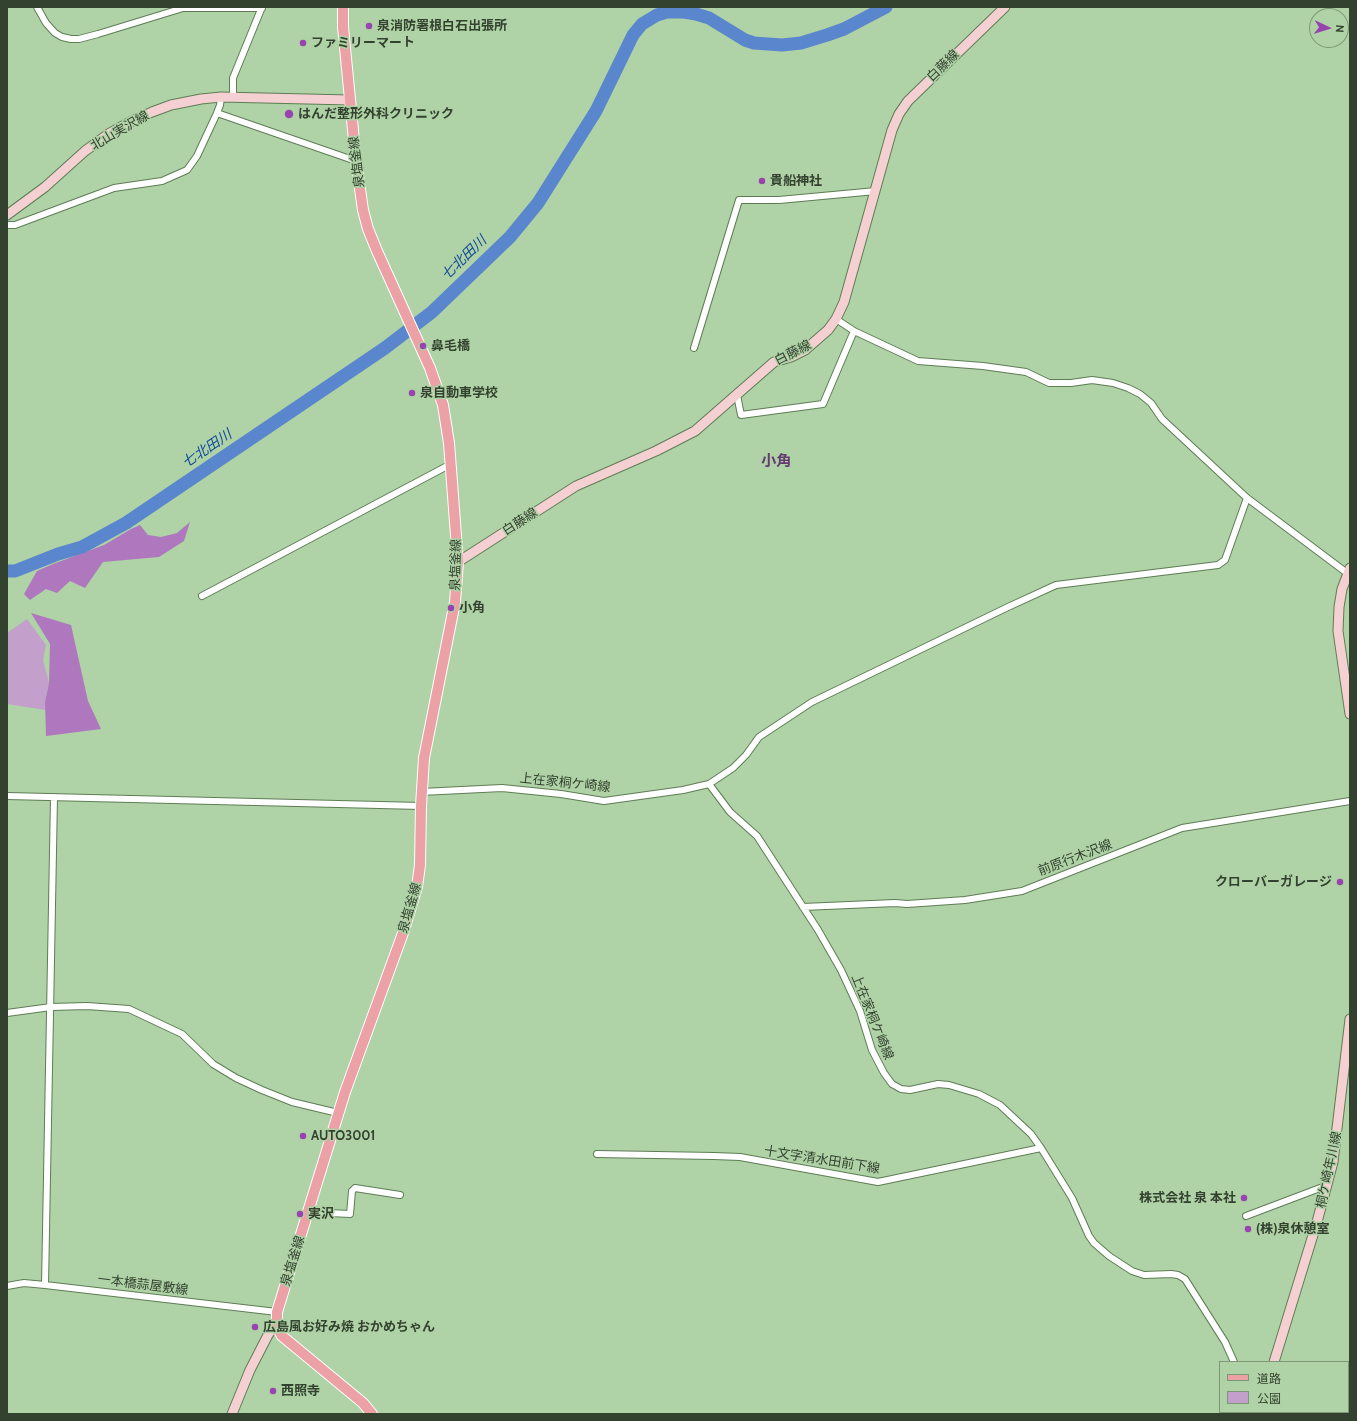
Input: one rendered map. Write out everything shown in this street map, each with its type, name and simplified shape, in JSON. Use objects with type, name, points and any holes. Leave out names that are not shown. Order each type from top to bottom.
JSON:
[{"type":"main road","name":"泉塩釜線","points":[[277,1317],[338,1113],[403,933],[417,887],[420,865],[420,806],[424,758],[455,602],[458,562],[449,443],[443,405],[422,348],[366,223],[363,210],[356,161],[343,27],[343,7]]},
{"type":"main road","points":[[277,1317],[279,1331],[286,1340],[363,1403],[372,1414]]},
{"type":"street","points":[[37,7],[46,23],[55,33],[62,38],[70,39],[79,39],[98,34],[183,8],[262,7],[233,78],[232,98]]},
{"type":"street","name":"白藤線","points":[[458,562],[576,486],[656,451],[695,431],[774,362],[791,357],[805,350],[818,340],[836,319],[844,302],[892,130],[899,114],[908,101],[1004,7]]},
{"type":"street","points":[[7,225],[15,225],[114,188],[162,181],[187,170],[197,156],[217,113],[221,97]]},
{"type":"street","name":"北山実沢線","points":[[7,214],[45,187],[85,151],[110,133],[130,122],[171,105],[221,97],[350,100]]},
{"type":"street","points":[[217,113],[356,161]]},
{"type":"street","points":[[694,348],[739,200],[779,200],[876,190]]},
{"type":"street","points":[[836,319],[854,331],[918,361],[983,366],[1026,372],[1049,383],[1071,383],[1092,380],[1113,383],[1140,394],[1151,403],[1162,419],[1247,498],[1349,571],[1342,589],[1339,607],[1338,631],[1350,714]]},
{"type":"street","points":[[737,395],[741,415],[824,404],[854,331]]},
{"type":"street","points":[[202,596],[451,464]]},
{"type":"street","points":[[709,784],[733,768],[746,755],[759,737],[812,702],[1056,585],[1218,565],[1225,560],[1247,498]]},
{"type":"street","name":"上在家桐ケ崎線","points":[[421,792],[502,788],[561,794],[604,801],[683,790],[709,784],[730,812],[757,836],[803,907],[841,970],[860,1011],[872,1050],[884,1073],[892,1084],[901,1089],[910,1090],[938,1084],[949,1085],[980,1094],[1000,1104],[1032,1134],[1072,1198],[1087,1232],[1094,1243],[1109,1256],[1132,1271],[1144,1275],[1178,1275],[1185,1279],[1225,1342],[1234,1361]]},
{"type":"street","points":[[7,796],[420,806]]},
{"type":"street","points":[[45,1285],[54,797]]},
{"type":"street","name":"前原行木沢線","points":[[803,907],[895,903],[907,904],[965,900],[1022,891],[1182,828],[1350,801]]},
{"type":"street","points":[[7,1013],[50,1007],[87,1006],[129,1008],[182,1034],[213,1064],[236,1078],[292,1102],[338,1113]]},
{"type":"street","name":"桐ケ崎年川線","points":[[1274,1361],[1334,1162],[1350,1019]]},
{"type":"street","name":"十文字清水田前下線","points":[[597,1154],[740,1157],[878,1182],[1041,1148]]},
{"type":"street","points":[[1246,1216],[1328,1185]]},
{"type":"street","points":[[308,1212],[350,1214],[352,1190],[355,1188],[400,1195]]},
{"type":"street","name":"一本橋蒜屋敷線","points":[[7,1286],[24,1283],[45,1285],[277,1317]]},
{"type":"street","points":[[232,1414],[250,1370],[277,1317]]},
{"type":"green space","points":[[27,619],[46,645],[43,660],[49,683],[45,702],[46,710],[7,704],[7,633]]},
{"type":"shaded area","points":[[190,522],[184,541],[159,557],[103,562],[85,588],[70,581],[57,593],[46,589],[30,600],[24,594],[37,571],[104,545],[140,525],[148,535],[161,537],[177,533]]},
{"type":"shaded area","points":[[31,613],[71,625],[88,701],[101,729],[46,736],[45,702],[49,683],[50,644]]},
{"type":"waterway","name":"七北田川","points":[[7,571],[15,571],[58,554],[82,547],[126,523],[385,348],[432,312],[510,237],[538,203],[596,111],[633,35],[642,24],[657,15],[667,12],[684,12],[709,18],[745,40],[754,43],[782,45],[801,43],[844,29],[886,7]]},
{"type":"place","name":"泉消防署根白石出張所","points":[[369,26]]},
{"type":"place","name":"ファミリーマート","points":[[303,43]]},
{"type":"place","name":"はんだ整形外科クリニック","points":[[289,114]]},
{"type":"place","name":"貴船神社","points":[[762,181]]},
{"type":"place","name":"鼻毛橋","points":[[423,346]]},
{"type":"place","name":"泉自動車学校","points":[[412,393]]},
{"type":"place","name":"小角","points":[[451,608]]},
{"type":"place","name":"クローバーガレージ","points":[[1340,882]]},
{"type":"place","name":"AUTO3001","points":[[303,1136]]},
{"type":"place","name":"株式会社 泉 本社","points":[[1244,1198]]},
{"type":"place","name":"実沢","points":[[300,1214]]},
{"type":"place","name":"(株)泉休憩室","points":[[1248,1229]]},
{"type":"place","name":"広島風お好み焼 おかめちゃん","points":[[255,1327]]},
{"type":"place","name":"西照寺","points":[[273,1391]]},
{"type":"district","name":"小角","points":[[776,462]]}]
